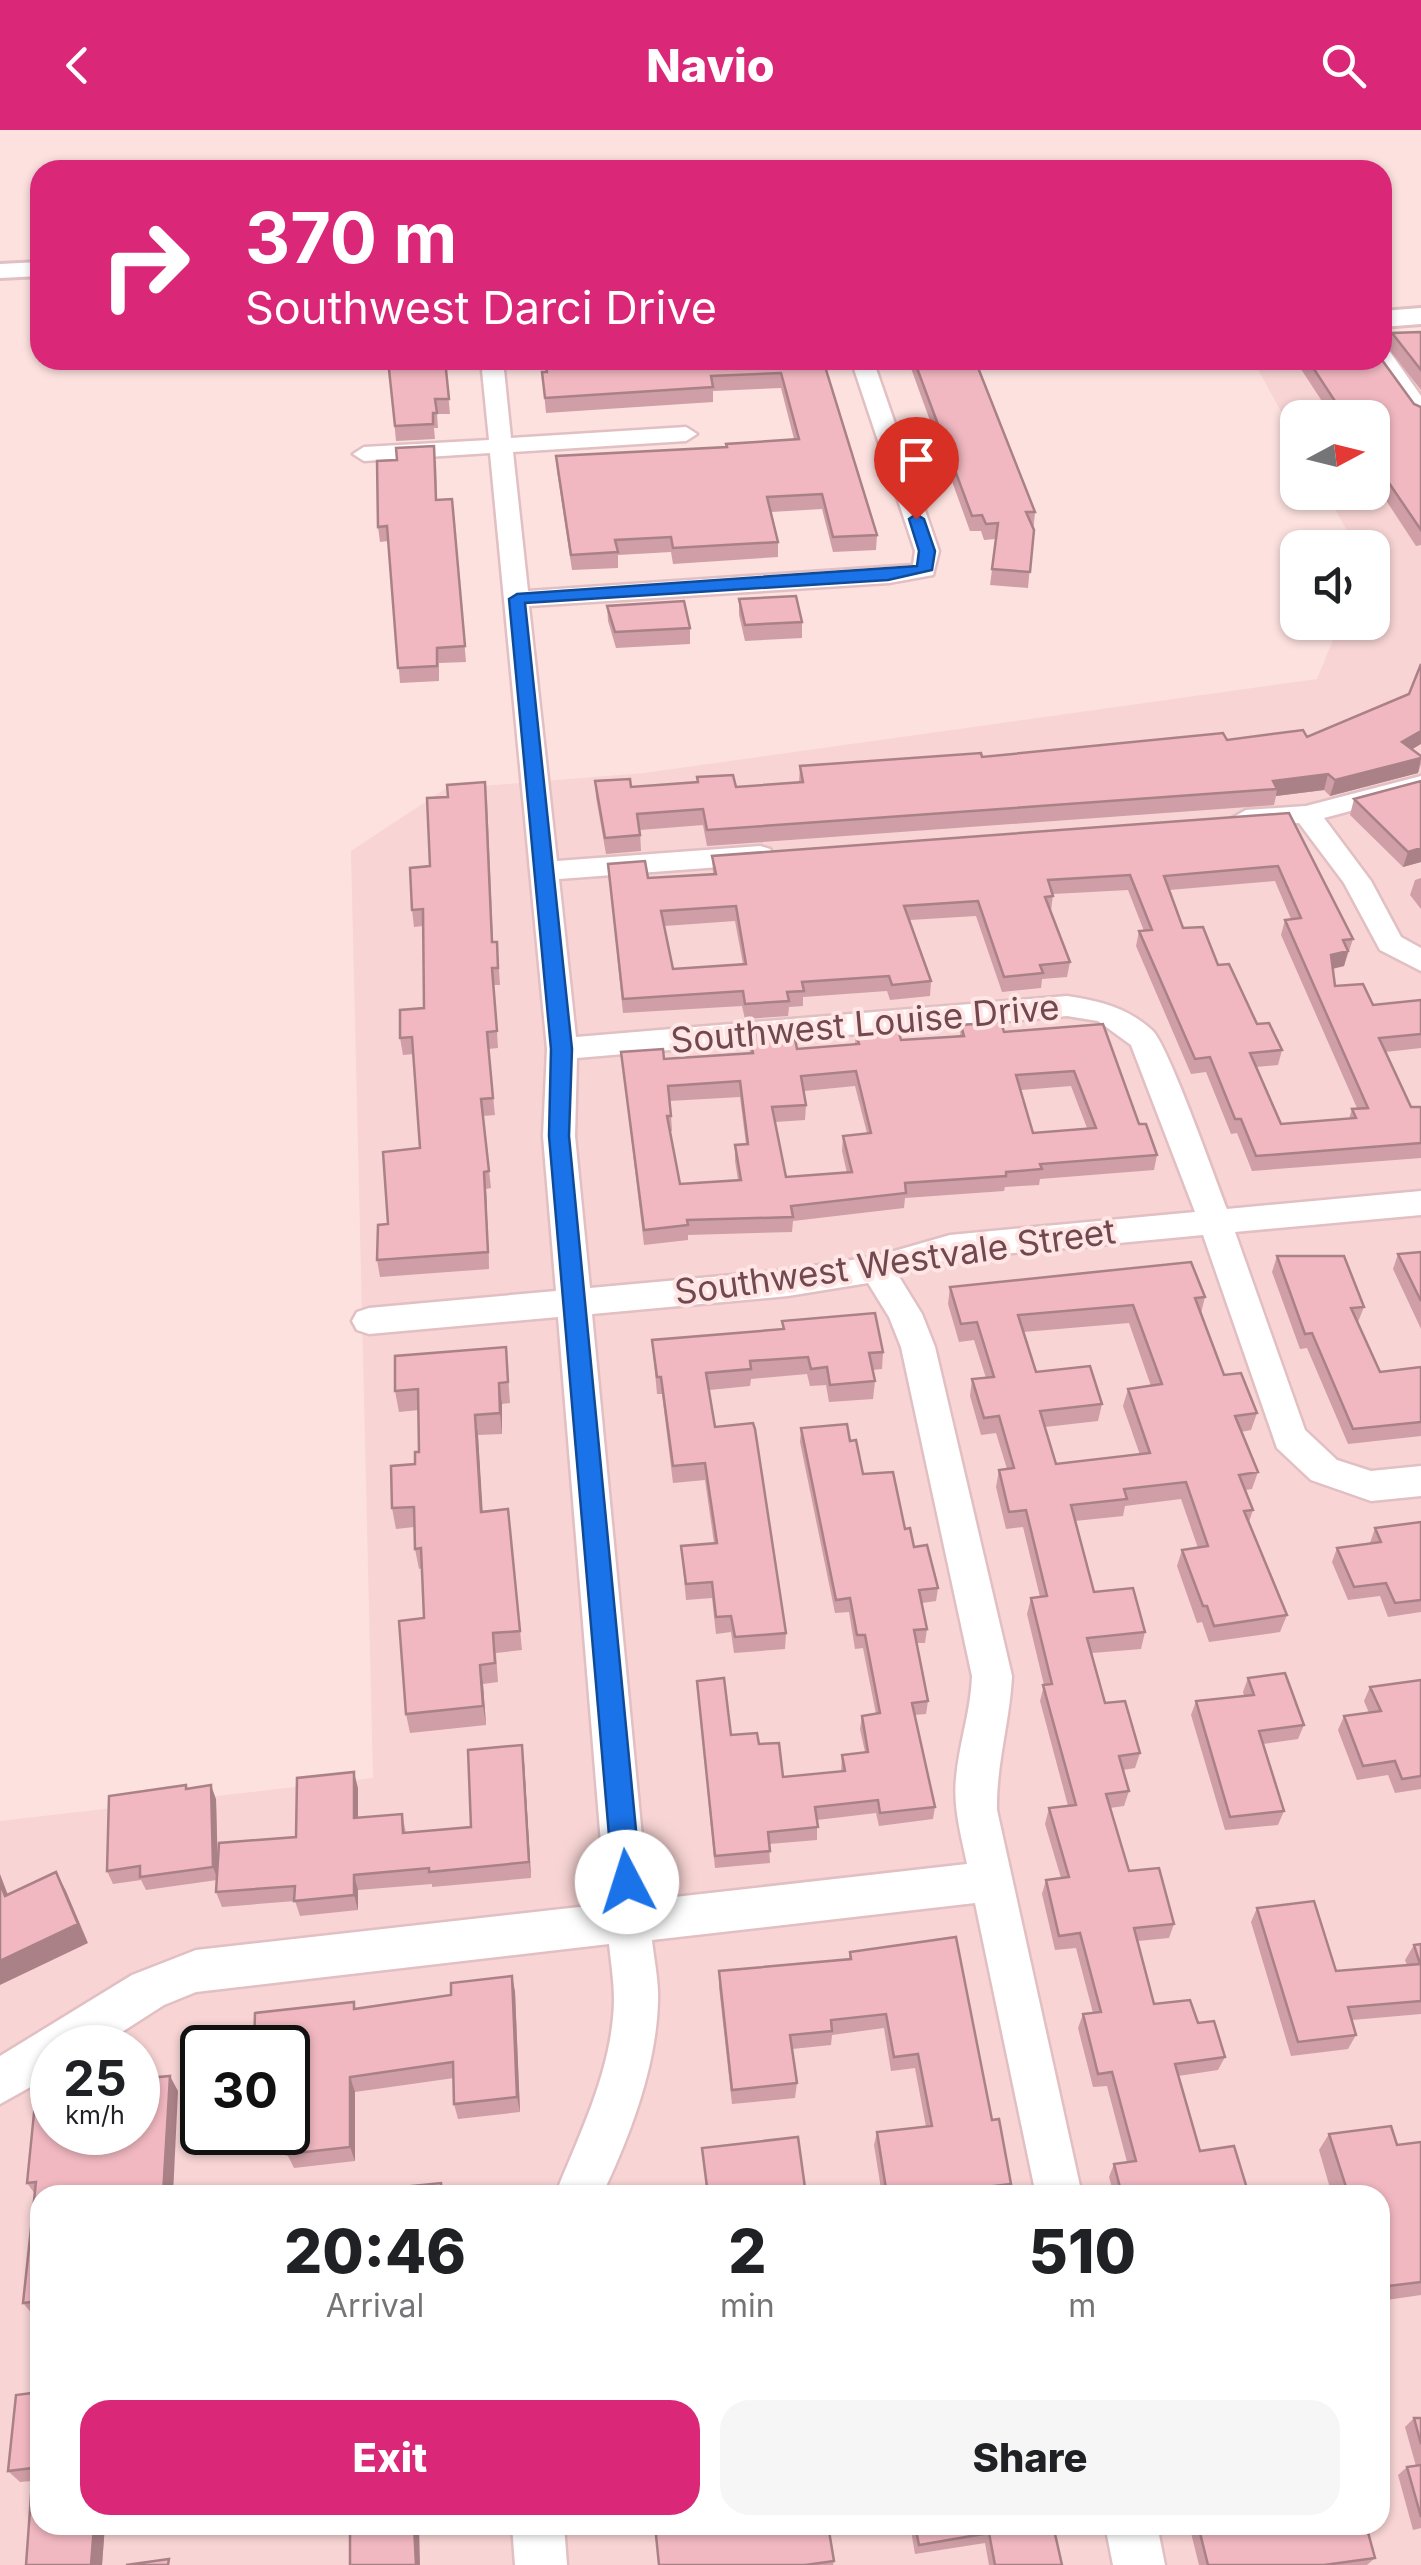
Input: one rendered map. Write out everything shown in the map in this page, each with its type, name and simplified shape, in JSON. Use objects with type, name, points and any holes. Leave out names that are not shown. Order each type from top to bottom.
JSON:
[{"type":"street","points":[[0,271],[30,270]]},
{"type":"street","points":[[1392,318],[1421,316]]},
{"type":"street","points":[[493,370],[562,1049],[559,1136],[636,2001],[626,2072],[608,2133],[583,2185]]},
{"type":"street","points":[[517,599],[888,576],[924,570],[927,551],[865,370]]},
{"type":"street","points":[[1391,370],[1421,412]]},
{"type":"street","points":[[364,454],[686,434]]},
{"type":"street","points":[[1209,821],[1307,814],[1421,784]]},
{"type":"street","points":[[1307,814],[1357,880],[1390,942],[1421,962]]},
{"type":"street","points":[[544,871],[779,853]]},
{"type":"street","name":"Southwest Louise Drive","points":[[562,1049],[1067,1006],[1106,1012],[1144,1039],[1215,1222],[1290,1438],[1324,1470],[1371,1486],[1421,1481]]},
{"type":"street","name":"Southwest Westvale Street","points":[[369,1321],[788,1282],[877,1269],[950,1247],[1421,1204]]},
{"type":"street","points":[[877,1269],[905,1314],[918,1347],[988,1644],[991,1702],[976,1777],[976,1810],[1057,2185]]},
{"type":"street","points":[[92,2025],[148,1990],[196,1971],[991,1881]]},
{"type":"street","points":[[0,2082],[30,2064]]},
{"type":"street","points":[[539,2535],[541,2565]]},
{"type":"street","points":[[1132,2535],[1139,2565]]},
{"type":"shaded area","points":[[1421,337],[1421,2565],[0,2565],[0,1821],[373,1778],[351,851],[445,789],[644,773],[1317,679],[1333,640],[1390,640],[1390,530],[1347,530],[1335,510],[1390,510],[1390,400],[1280,400],[1280,410],[1258,370],[1392,370],[1392,339]]},
{"type":"building","points":[[1421,332],[1421,370],[1392,333]]},
{"type":"building","points":[[389,370],[446,370],[449,399],[435,399],[437,413],[433,413],[433,424],[395,426]]},
{"type":"building","points":[[826,370],[877,535],[833,537],[822,494],[767,497],[778,542],[673,548],[671,537],[615,540],[618,552],[571,555],[556,456],[799,439],[781,373],[711,376],[713,387],[545,398],[542,372]]},
{"type":"building","points":[[918,370],[979,370],[1035,512],[1026,512],[1034,530],[1030,572],[992,569],[998,523],[986,524],[982,515],[972,516]]},
{"type":"building","points":[[1315,370],[1389,370],[1414,404],[1421,407],[1421,530],[1390,484],[1390,400],[1334,400]]},
{"type":"building","points":[[434,446],[436,500],[452,499],[465,646],[437,648],[437,666],[398,668],[387,526],[378,527],[377,461],[397,460],[396,448]]},
{"type":"building","points":[[796,596],[802,622],[745,625],[739,599]]},
{"type":"building","points":[[684,601],[690,628],[615,632],[607,606]]},
{"type":"building","points":[[1421,664],[1421,731],[1402,742],[1421,758],[1335,780],[1328,774],[1273,781],[1277,789],[707,830],[703,809],[637,814],[640,835],[605,838],[595,781],[630,779],[631,787],[733,775],[736,787],[803,782],[800,766],[981,753],[982,757],[1223,733],[1227,740],[1303,730],[1307,737],[1409,694]]},
{"type":"building","points":[[1421,781],[1421,848],[1408,852],[1354,799]]},
{"type":"building","points":[[485,782],[492,942],[497,942],[498,968],[492,968],[497,1031],[487,1032],[493,1098],[481,1099],[489,1171],[484,1172],[488,1252],[377,1260],[378,1225],[388,1224],[383,1152],[420,1148],[412,1037],[400,1038],[400,1010],[424,1008],[423,909],[412,910],[410,868],[430,866],[427,798],[448,797],[447,785]]},
{"type":"building","points":[[1289,813],[1353,939],[1343,940],[1348,951],[1331,955],[1335,986],[1363,984],[1373,1005],[1421,1000],[1421,1034],[1379,1038],[1411,1107],[1421,1107],[1421,1143],[1256,1156],[1241,1119],[1235,1119],[1210,1057],[1195,1059],[1139,931],[1152,930],[1130,875],[1048,880],[1053,896],[1045,897],[1070,962],[1040,965],[1043,973],[1004,977],[978,901],[904,906],[931,981],[892,985],[889,976],[802,982],[804,991],[787,992],[789,1001],[745,1004],[743,991],[623,999],[608,864],[645,861],[648,878],[716,874],[712,856]],"holes":[[[1278,866],[1301,918],[1285,920],[1368,1108],[1352,1109],[1356,1118],[1281,1124],[1250,1053],[1282,1050],[1269,1023],[1257,1024],[1229,964],[1218,965],[1203,927],[1183,928],[1164,876]],[[736,906],[746,964],[673,969],[661,911]]]},
{"type":"building","points":[[1001,1022],[1004,1032],[1103,1024],[1139,1124],[1146,1124],[1157,1155],[1040,1164],[1042,1169],[1006,1172],[1006,1176],[905,1183],[906,1193],[791,1206],[793,1217],[687,1220],[688,1225],[644,1230],[621,1052],[663,1049],[664,1059],[753,1053],[749,1031],[793,1028],[797,1049],[859,1044],[856,1033],[898,1029],[901,1040],[964,1036],[961,1025]],"holes":[[[856,1071],[871,1133],[843,1136],[852,1172],[786,1177],[772,1107],[806,1105],[801,1076]],[[1074,1071],[1096,1128],[1033,1133],[1016,1075]],[[740,1081],[748,1144],[735,1145],[741,1180],[680,1184],[667,1116],[671,1116],[668,1086]]]},
{"type":"building","points":[[1421,1252],[1421,1301],[1398,1254]]},
{"type":"building","points":[[1277,1256],[1344,1256],[1364,1307],[1351,1308],[1380,1372],[1421,1367],[1421,1422],[1353,1429],[1312,1333],[1305,1334]]},
{"type":"building","points":[[1191,1262],[1205,1297],[1195,1298],[1224,1375],[1241,1373],[1257,1413],[1235,1416],[1258,1472],[1239,1475],[1253,1510],[1244,1511],[1287,1615],[1214,1626],[1182,1550],[1208,1546],[1186,1482],[1124,1489],[1127,1499],[1071,1505],[1094,1592],[1133,1588],[1145,1632],[1087,1638],[1105,1703],[1125,1701],[1140,1753],[1119,1756],[1129,1791],[1106,1794],[1129,1871],[1159,1868],[1174,1924],[1134,1928],[1154,2004],[1190,2000],[1198,2023],[1214,2021],[1225,2057],[1175,2064],[1200,2151],[1234,2146],[1246,2185],[1119,2185],[1114,2164],[1136,2161],[1112,2072],[1098,2074],[1083,2014],[1101,2012],[1080,1933],[1059,1936],[1046,1880],[1069,1877],[1049,1808],[1076,1805],[1043,1685],[1052,1684],[1031,1598],[1047,1596],[1026,1510],[1009,1512],[999,1470],[1014,1468],[999,1416],[984,1418],[972,1379],[994,1377],[977,1322],[961,1324],[950,1287]],"holes":[[[1133,1305],[1162,1384],[1128,1389],[1150,1453],[1056,1464],[1040,1411],[1102,1404],[1090,1366],[1036,1372],[1018,1315]]]},
{"type":"building","points":[[875,1313],[883,1352],[869,1353],[875,1381],[830,1385],[827,1367],[811,1369],[808,1357],[750,1361],[751,1369],[706,1373],[715,1427],[753,1423],[755,1429],[786,1633],[735,1637],[731,1616],[716,1617],[712,1582],[686,1584],[681,1546],[717,1543],[705,1463],[673,1466],[652,1340],[784,1329],[782,1321]]},
{"type":"building","points":[[506,1347],[508,1382],[499,1383],[500,1413],[475,1415],[481,1512],[508,1509],[520,1631],[493,1633],[495,1663],[480,1665],[483,1706],[406,1714],[399,1621],[424,1618],[421,1548],[415,1549],[414,1507],[392,1508],[391,1466],[415,1464],[415,1452],[419,1452],[418,1389],[395,1391],[395,1356]]},
{"type":"building","points":[[847,1424],[850,1441],[856,1440],[863,1474],[893,1472],[905,1529],[910,1528],[914,1547],[927,1545],[938,1588],[919,1590],[927,1629],[914,1630],[928,1701],[912,1703],[935,1807],[880,1813],[878,1800],[815,1807],[818,1827],[768,1832],[770,1851],[715,1856],[697,1681],[724,1678],[731,1735],[757,1733],[759,1744],[779,1743],[783,1777],[845,1771],[842,1755],[868,1752],[862,1716],[880,1713],[865,1635],[857,1635],[850,1598],[836,1600],[801,1428]]},
{"type":"building","points":[[1421,1522],[1421,1600],[1395,1603],[1386,1583],[1354,1587],[1337,1548],[1381,1542],[1375,1528]]},
{"type":"building","points":[[1285,1673],[1304,1725],[1259,1731],[1284,1811],[1230,1817],[1196,1701],[1254,1695],[1248,1678]]},
{"type":"building","points":[[1421,1680],[1421,1776],[1402,1779],[1395,1761],[1363,1766],[1344,1716],[1381,1711],[1370,1687]]},
{"type":"building","points":[[522,1745],[529,1862],[354,1875],[354,1895],[294,1901],[295,1886],[216,1892],[219,1843],[296,1837],[297,1778],[354,1772],[354,1818],[402,1814],[403,1833],[471,1827],[468,1750]]},
{"type":"building","points":[[186,1785],[186,1789],[211,1785],[213,1867],[140,1877],[140,1866],[107,1871],[109,1796]]},
{"type":"building","points":[[56,1872],[78,1924],[0,1961],[0,1883],[5,1896]]},
{"type":"building","points":[[1314,1901],[1336,1971],[1420,1964],[1414,1945],[1421,1944],[1421,2001],[1348,2007],[1356,2035],[1298,2042],[1257,1908]]},
{"type":"building","points":[[956,1937],[992,2120],[999,2119],[1011,2184],[885,2185],[877,2132],[932,2126],[918,2054],[894,2057],[886,2014],[831,2020],[832,2031],[790,2035],[797,2083],[732,2090],[719,1971],[851,1959],[850,1952]]},
{"type":"building","points":[[512,1976],[517,2097],[454,2104],[453,2062],[350,2077],[350,2147],[310,2151],[310,2025],[255,2025],[255,2013],[354,2002],[354,2009],[451,1995],[451,1983]]},
{"type":"building","points":[[170,2076],[164,2185],[27,2183],[30,2153],[160,2155],[160,2077]]},
{"type":"building","points":[[1391,2126],[1397,2145],[1421,2142],[1421,2282],[1390,2286],[1390,2185],[1345,2185],[1329,2134]]},
{"type":"building","points":[[798,2137],[805,2185],[707,2185],[702,2148]]},
{"type":"building","points":[[30,2238],[30,2302],[23,2303]]},
{"type":"building","points":[[30,2393],[30,2468],[8,2471],[16,2395]]},
{"type":"building","points":[[1414,2418],[1421,2418],[1421,2444]]},
{"type":"building","points":[[1421,2465],[1421,2517],[1407,2467]]},
{"type":"building","points":[[30,2510],[30,2535],[93,2535],[91,2565],[26,2565]]},
{"type":"building","points":[[350,2535],[414,2535],[416,2565],[350,2565]]},
{"type":"building","points":[[656,2535],[830,2535],[834,2561],[805,2565],[659,2565]]},
{"type":"building","points":[[917,2535],[977,2535],[919,2545]]},
{"type":"building","points":[[989,2535],[1055,2535],[1062,2565],[995,2565]]},
{"type":"building","points":[[1200,2535],[1369,2535],[1375,2558],[1324,2565],[1208,2565]]},
{"type":"building","points":[[169,2559],[168,2565],[126,2565]]},
{"type":"route","points":[[627,1882],[559,1136],[562,1049],[517,599],[888,576],[924,570],[927,551],[916,519]]}]
